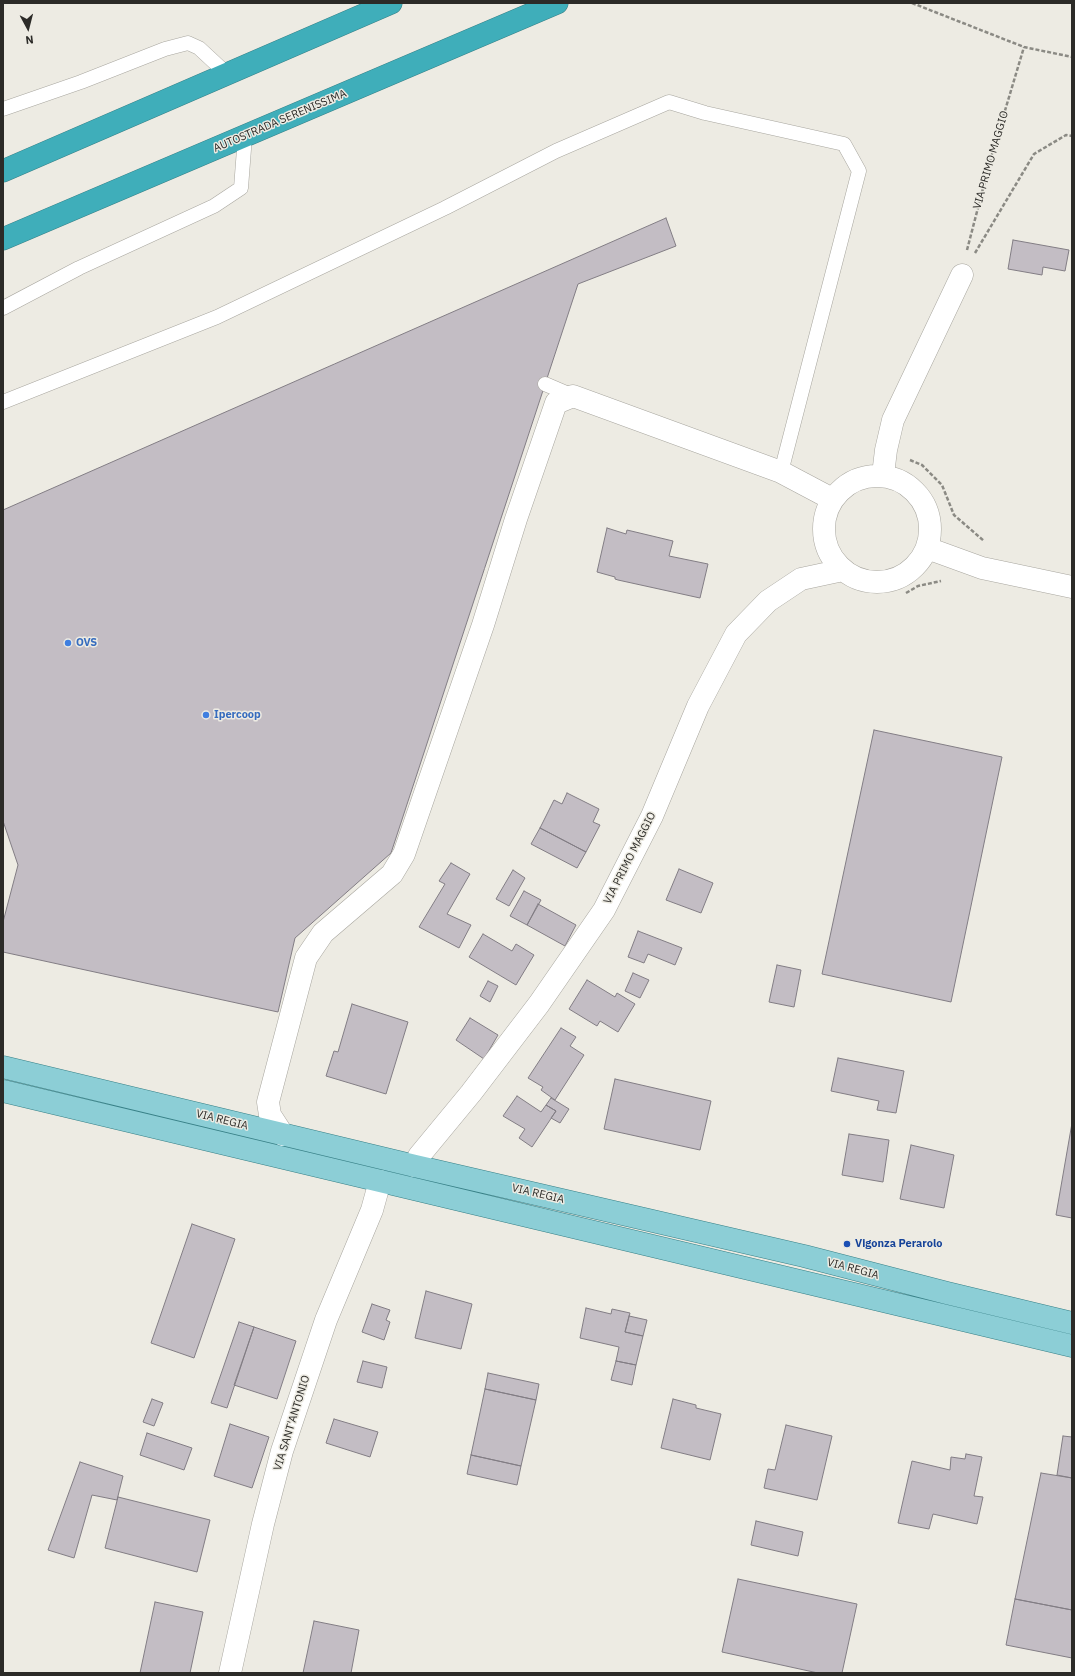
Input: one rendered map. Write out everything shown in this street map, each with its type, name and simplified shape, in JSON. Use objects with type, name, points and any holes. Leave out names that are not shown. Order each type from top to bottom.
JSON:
[{"type":"highway","points":[[3,171],[390,3]]},
{"type":"highway","name":"AUTOSTRADA SERENISSIMA","points":[[3,239],[557,3]]},
{"type":"main road","name":"VIA REGIA","points":[[3,1067],[283,1135],[796,1254],[947,1294],[1072,1323]]},
{"type":"main road","name":"VIA REGIA","points":[[3,1091],[1072,1346]]},
{"type":"street","points":[[883,475],[886,450],[893,420],[962,275]]},
{"type":"street","points":[[283,1135],[270,1115],[268,1102],[306,958],[323,933],[392,874],[404,854],[483,625],[516,519],[564,400],[781,472],[832,500]]},
{"type":"street","points":[[883,475],[898,480],[911,488],[922,499],[928,512],[931,527],[927,548],[923,556],[913,568],[901,577],[886,581],[871,582],[856,578],[843,570],[826,545],[824,530],[826,515],[832,500],[841,489],[854,481],[868,476],[883,475]]},
{"type":"street","points":[[927,548],[982,568],[1072,587]]},
{"type":"street","name":"VIA PRIMO MAGGIO","points":[[415,1166],[419,1156],[471,1093],[539,1004],[604,910],[652,816],[698,706],[736,634],[768,601],[801,579],[843,570]]},
{"type":"street","name":"VIA SANT'ANTONIO","points":[[230,1673],[263,1524],[282,1452],[326,1320],[372,1210],[380,1181]]},
{"type":"lane","points":[[3,109],[81,82],[165,49],[188,43],[199,48],[227,74]]},
{"type":"lane","points":[[3,402],[218,317],[445,208],[556,151],[669,102],[705,113],[844,144],[859,171],[781,472]]},
{"type":"lane","points":[[3,308],[78,268],[214,206],[241,188],[244,136]]},
{"type":"lane","points":[[545,384],[564,400]]},
{"type":"path","points":[[912,3],[1024,46],[1072,57]]},
{"type":"path","name":"VIA PRIMO MAGGIO","points":[[962,275],[974,221],[1024,46]]},
{"type":"path","name":"VIA PRIMO MAGGIO","points":[[962,275],[1034,154],[1066,135],[1072,136]]},
{"type":"path","points":[[886,450],[922,465],[942,485],[954,515],[987,543]]},
{"type":"building","points":[[666,218],[676,246],[578,284],[391,853],[295,938],[278,1012],[3,952],[3,922],[18,865],[3,821],[3,510]]},
{"type":"building","points":[[1013,240],[1069,250],[1065,271],[1043,267],[1042,275],[1008,269]]},
{"type":"building","points":[[607,528],[626,534],[627,530],[673,541],[669,556],[708,564],[700,598],[618,580],[615,579],[615,577],[597,572]]},
{"type":"building","points":[[874,730],[1002,757],[951,1002],[822,974]]},
{"type":"building","points":[[567,793],[599,809],[593,822],[600,825],[586,852],[540,828],[554,800],[562,804]]},
{"type":"building","points":[[540,828],[586,852],[577,868],[531,844]]},
{"type":"building","points":[[451,863],[470,874],[447,914],[471,925],[459,948],[419,927],[445,884],[439,881]]},
{"type":"building","points":[[679,869],[713,883],[701,913],[666,900]]},
{"type":"building","points":[[513,870],[525,878],[509,906],[496,899]]},
{"type":"building","points":[[524,891],[541,900],[527,925],[510,916]]},
{"type":"building","points":[[538,904],[576,925],[565,946],[527,925]]},
{"type":"building","points":[[638,931],[682,948],[675,965],[648,954],[644,963],[628,957]]},
{"type":"building","points":[[483,934],[512,951],[516,944],[534,955],[516,985],[469,957]]},
{"type":"building","points":[[777,965],[801,970],[794,1007],[769,1002]]},
{"type":"building","points":[[633,973],[649,980],[640,998],[625,991]]},
{"type":"building","points":[[587,980],[615,997],[617,993],[635,1004],[618,1032],[600,1021],[597,1026],[569,1009]]},
{"type":"building","points":[[488,981],[498,986],[490,1002],[480,996]]},
{"type":"building","points":[[352,1004],[408,1022],[386,1094],[326,1076],[334,1051],[338,1052]]},
{"type":"building","points":[[470,1018],[498,1035],[484,1059],[456,1040]]},
{"type":"building","points":[[561,1028],[576,1037],[570,1046],[584,1055],[555,1100],[541,1090],[543,1087],[528,1078]]},
{"type":"building","points":[[838,1058],[904,1071],[896,1113],[877,1110],[879,1101],[831,1091]]},
{"type":"building","points":[[615,1079],[711,1101],[700,1150],[604,1129]]},
{"type":"building","points":[[517,1096],[541,1112],[546,1105],[556,1111],[532,1147],[519,1138],[525,1129],[503,1116]]},
{"type":"building","points":[[551,1098],[569,1109],[560,1123],[551,1118],[556,1111],[546,1105]]},
{"type":"building","points":[[1072,1123],[1072,1218],[1056,1215]]},
{"type":"building","points":[[849,1134],[889,1140],[883,1182],[842,1175]]},
{"type":"building","points":[[911,1145],[954,1155],[944,1208],[900,1199]]},
{"type":"building","points":[[192,1224],[235,1239],[194,1358],[151,1343]]},
{"type":"building","points":[[426,1291],[472,1304],[461,1349],[415,1338]]},
{"type":"building","points":[[372,1304],[390,1310],[386,1320],[390,1322],[384,1340],[362,1332]]},
{"type":"building","points":[[586,1308],[611,1314],[612,1309],[630,1313],[625,1332],[643,1336],[636,1365],[616,1361],[619,1347],[580,1338]]},
{"type":"building","points":[[629,1316],[647,1320],[643,1336],[625,1332]]},
{"type":"building","points":[[239,1322],[254,1327],[227,1408],[211,1403]]},
{"type":"building","points":[[254,1327],[296,1341],[277,1399],[234,1385]]},
{"type":"building","points":[[363,1361],[387,1367],[382,1388],[357,1382]]},
{"type":"building","points":[[616,1361],[636,1365],[632,1385],[611,1380]]},
{"type":"building","points":[[488,1373],[539,1384],[536,1400],[485,1389]]},
{"type":"building","points":[[485,1389],[536,1400],[521,1466],[471,1455]]},
{"type":"building","points":[[152,1399],[163,1403],[154,1426],[143,1422]]},
{"type":"building","points":[[673,1399],[696,1405],[696,1408],[721,1414],[710,1460],[661,1448]]},
{"type":"building","points":[[334,1419],[378,1432],[370,1457],[326,1443]]},
{"type":"building","points":[[230,1424],[269,1437],[252,1488],[214,1476]]},
{"type":"building","points":[[786,1425],[832,1436],[817,1500],[764,1488],[768,1469],[775,1470]]},
{"type":"building","points":[[147,1433],[192,1448],[184,1470],[140,1455]]},
{"type":"building","points":[[1063,1436],[1072,1437],[1072,1478],[1057,1475]]},
{"type":"building","points":[[966,1454],[982,1457],[974,1496],[983,1497],[977,1524],[933,1514],[929,1529],[898,1523],[912,1461],[950,1470],[951,1457],[965,1459]]},
{"type":"building","points":[[471,1455],[521,1466],[517,1485],[467,1474]]},
{"type":"building","points":[[80,1462],[123,1476],[117,1500],[92,1495],[74,1558],[48,1550]]},
{"type":"building","points":[[1041,1473],[1072,1478],[1072,1610],[1015,1599]]},
{"type":"building","points":[[118,1497],[210,1520],[197,1572],[105,1548]]},
{"type":"building","points":[[756,1521],[803,1532],[798,1556],[751,1545]]},
{"type":"building","points":[[738,1579],[857,1604],[842,1673],[818,1673],[722,1652]]},
{"type":"building","points":[[1015,1599],[1072,1610],[1072,1658],[1006,1645]]},
{"type":"building","points":[[155,1602],[203,1612],[190,1673],[140,1673]]},
{"type":"building","points":[[314,1621],[359,1630],[351,1673],[303,1673]]},
{"type":"place","name":"OVS","points":[[68,643]]},
{"type":"place","name":"Ipercoop","points":[[206,715]]},
{"type":"place","name":"Vigonza Perarolo","points":[[847,1244]]}]
